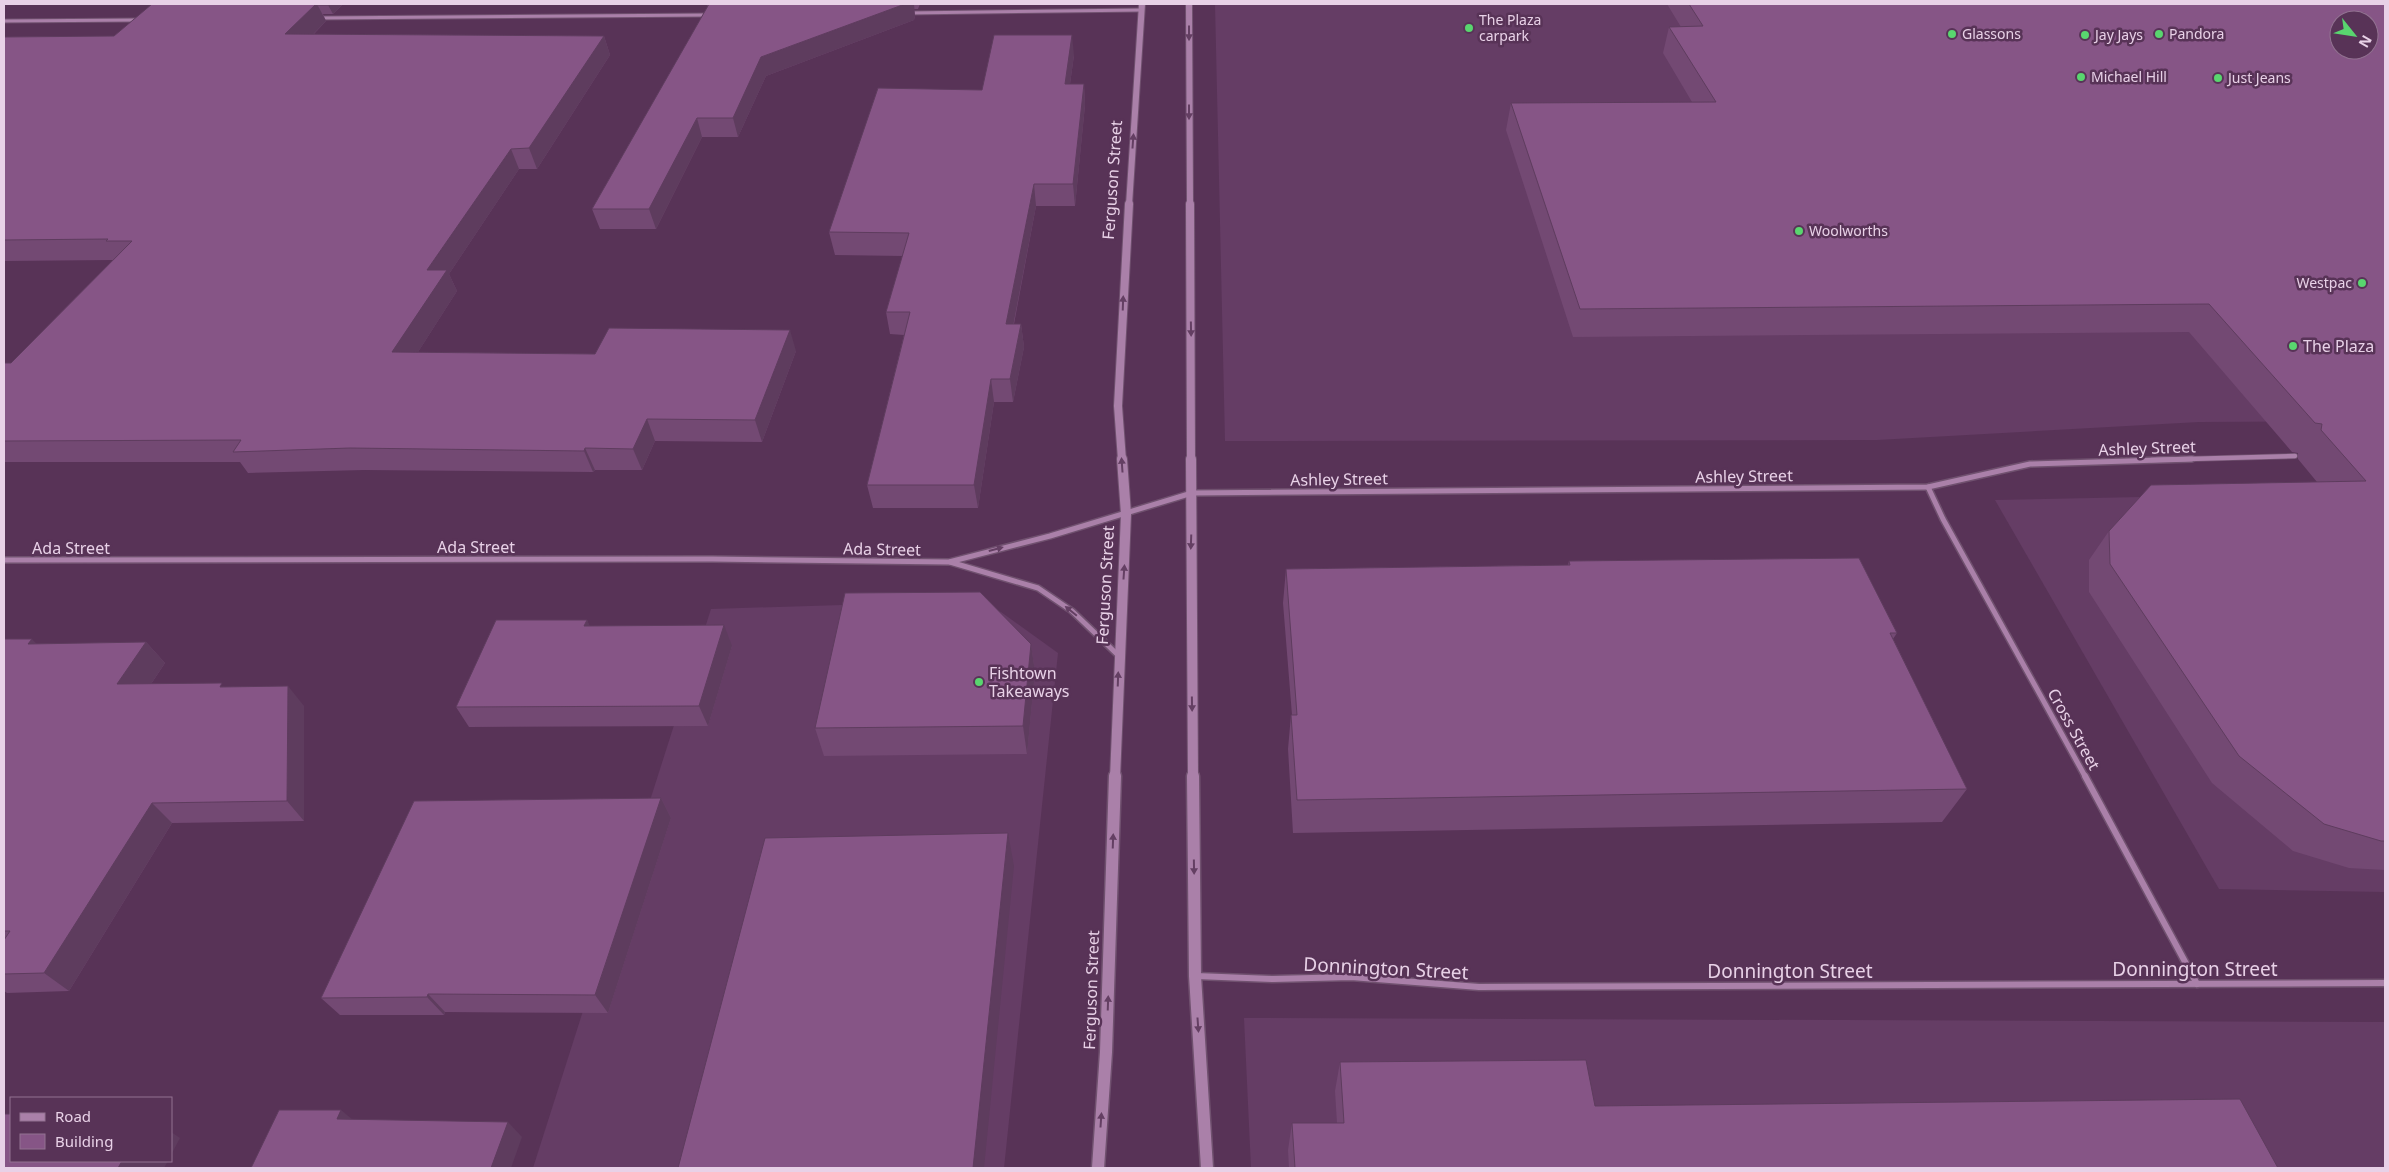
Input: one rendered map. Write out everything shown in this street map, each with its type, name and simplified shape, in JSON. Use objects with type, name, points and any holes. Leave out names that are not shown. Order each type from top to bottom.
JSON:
[{"type":"main road","points":[[1189,4],[1192,493],[1190,558],[1195,976],[1207,1168]]},
{"type":"main road","name":"Ferguson Street","points":[[1098,1168],[1106,1052],[1119,656],[1126,514],[1118,406],[1124,259],[1142,7]]},
{"type":"street","points":[[908,13],[1142,7]]},
{"type":"street","points":[[312,18],[709,14]]},
{"type":"street","points":[[4,21],[143,20]]},
{"type":"street","name":"Ashley Street","points":[[1192,493],[1928,487],[2030,464],[2294,456]]},
{"type":"street","name":"Cross Street","points":[[1928,487],[1943,519],[2147,888],[2197,984]]},
{"type":"street","name":"Ada Street","points":[[949,562],[1126,514],[1192,493]]},
{"type":"street","name":"Ada Street","points":[[4,560],[712,559],[949,562],[1038,588],[1072,611],[1119,656]]},
{"type":"street","name":"Donnington Street","points":[[1195,976],[1273,979],[1351,977],[1479,987],[2385,983]]},
{"type":"shaded area","points":[[1215,4],[2385,4],[2385,421],[2199,422],[1877,440],[1225,441]]},
{"type":"shaded area","points":[[2385,492],[2385,892],[2219,889],[1995,500]]},
{"type":"shaded area","points":[[970,601],[1001,612],[1058,653],[1004,1168],[533,1168],[711,609]]},
{"type":"shaded area","points":[[1244,1018],[2385,1022],[2385,1168],[1251,1168]]},
{"type":"building","points":[[152,4],[316,4],[285,34],[604,36],[529,148],[511,149],[427,270],[447,270],[392,352],[595,354],[609,328],[790,330],[755,420],[647,419],[633,449],[585,448],[584,451],[350,448],[233,452],[241,440],[4,441],[4,363],[11,363],[132,241],[106,241],[108,239],[4,240],[4,37],[114,36]]},
{"type":"building","points":[[709,4],[905,4],[761,57],[733,118],[697,118],[649,209],[592,209]]},
{"type":"building","name":"The Plaza","points":[[1689,4],[2385,4],[2385,841],[2324,824],[2239,756],[2110,564],[2109,531],[2151,485],[2366,481],[2321,430],[2322,424],[2315,423],[2209,304],[1580,309],[1511,103],[1716,102],[1669,27],[1703,26]]},
{"type":"building","points":[[994,35],[1072,35],[1065,84],[1084,84],[1073,184],[1034,184],[1006,324],[1021,324],[1010,379],[991,379],[974,485],[867,485],[910,312],[886,312],[909,233],[829,232],[878,88],[982,90]]},
{"type":"building","points":[[1859,558],[1897,633],[1890,633],[1967,789],[1297,800],[1291,715],[1297,715],[1286,569],[1570,565],[1569,561]]},
{"type":"building","points":[[980,592],[1031,644],[1023,726],[815,728],[845,593]]},
{"type":"building","points":[[496,620],[587,620],[584,626],[724,625],[699,706],[456,707]]},
{"type":"building","points":[[4,639],[32,639],[28,644],[146,642],[117,684],[222,683],[220,687],[288,686],[287,801],[152,803],[44,973],[4,974],[4,940],[10,931],[4,931]]},
{"type":"building","points":[[661,798],[595,995],[428,994],[427,997],[321,998],[414,801]]},
{"type":"building","points":[[1008,833],[973,1168],[678,1168],[765,838]]},
{"type":"building","points":[[1586,1060],[1595,1106],[2240,1099],[2278,1168],[1295,1168],[1292,1123],[1344,1123],[1340,1062]]},
{"type":"building","points":[[279,1110],[341,1110],[337,1119],[508,1122],[491,1168],[251,1168]]},
{"type":"building","points":[[4,1114],[10,1114],[10,1162],[121,1162],[118,1168],[4,1168]]},
{"type":"place","name":"The Plaza carpark","points":[[1469,28]]},
{"type":"place","name":"Glassons","points":[[1952,34]]},
{"type":"place","name":"Pandora","points":[[2159,34]]},
{"type":"place","name":"Jay Jays","points":[[2085,35]]},
{"type":"place","name":"Michael Hill","points":[[2081,77]]},
{"type":"place","name":"Just Jeans","points":[[2218,78]]},
{"type":"place","name":"Woolworths","points":[[1799,231]]},
{"type":"place","name":"Westpac","points":[[2362,283]]},
{"type":"place","name":"The Plaza","points":[[2293,346]]},
{"type":"place","name":"Fishtown Takeaways","points":[[979,682]]}]
